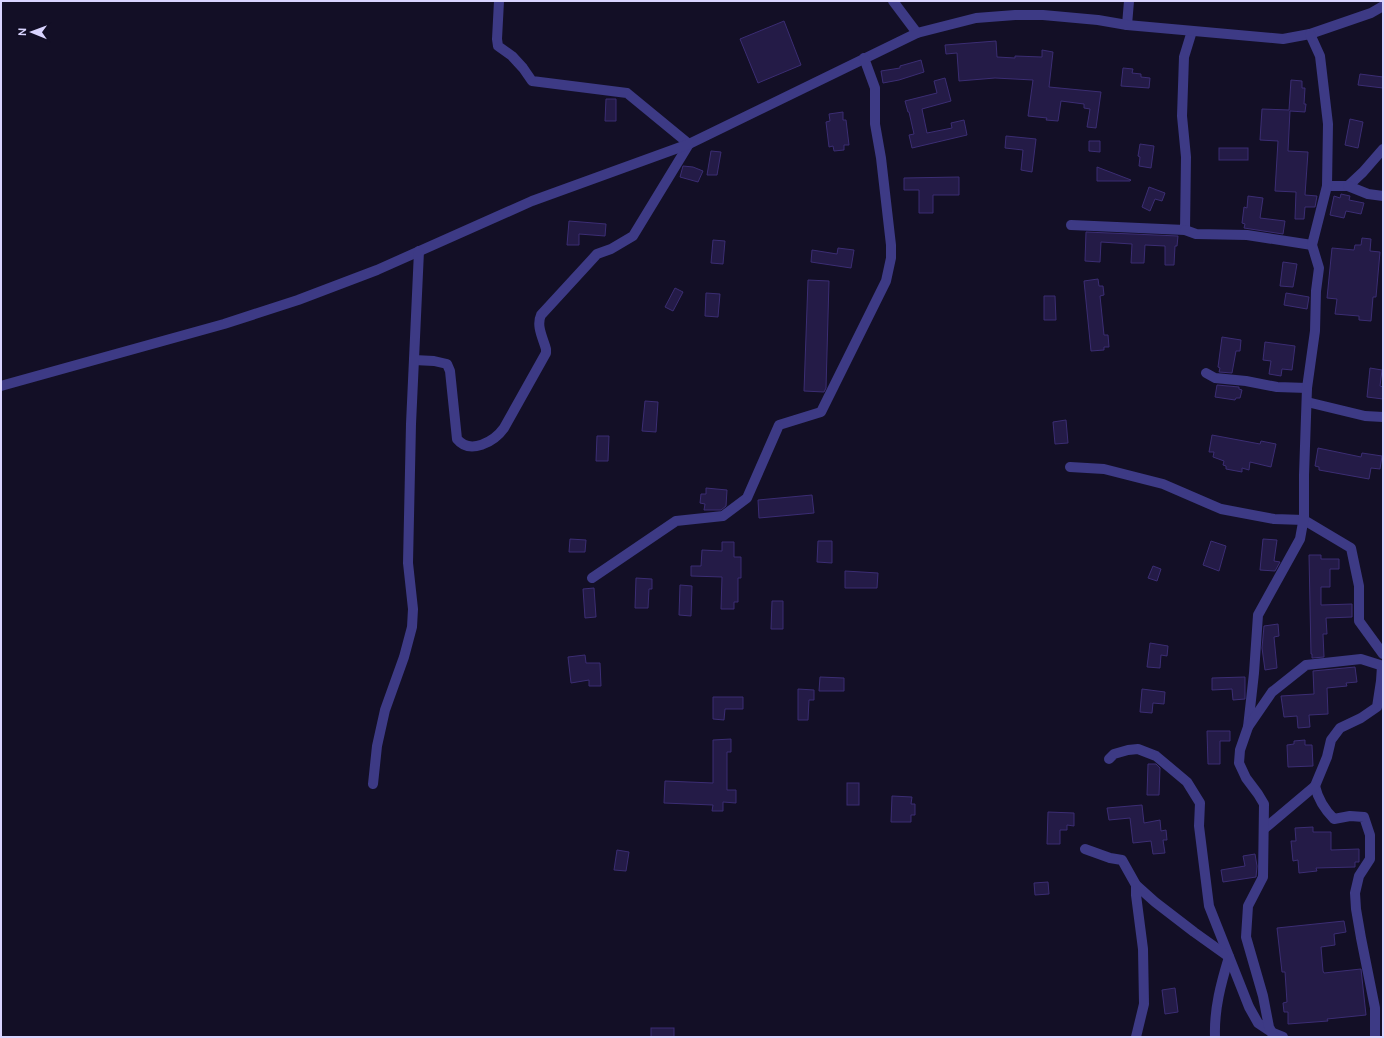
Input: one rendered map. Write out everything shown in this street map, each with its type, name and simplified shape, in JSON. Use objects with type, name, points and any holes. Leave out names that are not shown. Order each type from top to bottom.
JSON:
[{"type":"street","points":[[500,1],[497,39],[498,46],[512,56],[532,80],[628,93],[689,144]]},
{"type":"street","points":[[893,1],[917,32]]},
{"type":"street","points":[[1127,25],[1129,1]]},
{"type":"street","points":[[1,386],[224,324],[298,300],[377,270],[532,201],[689,144],[917,32],[976,18],[1014,15],[1051,16],[1098,20],[1127,25],[1283,39],[1310,34],[1371,13],[1383,6]]},
{"type":"street","points":[[1185,230],[1186,157],[1182,116],[1184,57],[1192,31]]},
{"type":"street","points":[[1273,1035],[1269,1027],[1263,996],[1246,936],[1248,906],[1262,878],[1264,804],[1246,778],[1239,763],[1240,750],[1248,727],[1258,615],[1300,539],[1304,520],[1307,388],[1315,331],[1316,291],[1319,268],[1312,245],[1327,186],[1328,124],[1320,56],[1310,34]]},
{"type":"street","points":[[592,578],[676,521],[723,516],[747,498],[780,425],[821,412],[886,281],[891,258],[891,245],[881,158],[875,124],[875,88],[864,58]]},
{"type":"street","points":[[414,360],[434,361],[447,364],[450,371],[457,439],[460,443],[466,446],[476,446],[490,442],[498,436],[546,353],[539,324],[541,315],[597,254],[611,249],[633,236],[689,144]]},
{"type":"street","points":[[1348,186],[1363,172],[1383,149]]},
{"type":"street","points":[[1327,186],[1348,186],[1368,194],[1383,196]]},
{"type":"street","points":[[1071,225],[1185,230],[1196,234],[1247,235],[1312,245]]},
{"type":"street","points":[[374,784],[377,746],[384,710],[402,663],[412,627],[413,609],[408,563],[419,251]]},
{"type":"street","points":[[1206,373],[1215,378],[1246,381],[1277,387],[1307,388]]},
{"type":"street","points":[[1307,402],[1365,416],[1383,417]]},
{"type":"street","points":[[1070,467],[1104,469],[1163,484],[1220,509],[1274,519],[1304,520],[1352,548],[1359,586],[1359,621],[1383,654]]},
{"type":"street","points":[[1248,727],[1272,692],[1306,665],[1361,659],[1382,666],[1377,707],[1361,718],[1340,728],[1331,740],[1328,757],[1316,786],[1264,829]]},
{"type":"street","points":[[1109,759],[1114,754],[1138,749],[1156,756],[1187,782],[1200,803],[1199,826],[1209,906],[1249,1007],[1258,1023],[1273,1035],[1284,1037]]},
{"type":"street","points":[[1316,786],[1318,797],[1326,811],[1334,819],[1350,816],[1364,817],[1370,835],[1370,859],[1359,876],[1355,893],[1359,931],[1375,1008],[1375,1037]]},
{"type":"street","points":[[1086,849],[1110,858],[1122,860],[1136,885],[1155,902],[1229,957]]},
{"type":"street","points":[[1136,885],[1142,949],[1144,1004],[1136,1037]]},
{"type":"street","points":[[1215,1037],[1219,990],[1229,957]]},
{"type":"building","points":[[784,21],[801,65],[758,83],[740,39]]},
{"type":"building","points":[[996,41],[997,57],[1042,57],[1042,50],[1053,52],[1049,87],[1101,92],[1096,128],[1087,127],[1090,109],[1084,108],[1084,104],[1061,101],[1058,121],[1028,116],[1033,80],[995,78],[959,81],[957,53],[946,54],[945,45]]},
{"type":"building","points":[[921,60],[924,72],[899,80],[883,83],[881,71],[900,68],[900,66]]},
{"type":"building","points":[[1123,68],[1133,69],[1132,73],[1141,74],[1141,77],[1150,78],[1149,88],[1121,86]]},
{"type":"building","points":[[1360,74],[1383,77],[1383,88],[1358,85]]},
{"type":"building","points":[[945,78],[951,101],[922,109],[927,133],[952,128],[951,123],[964,120],[967,135],[912,148],[909,135],[914,134],[905,101],[937,93],[934,81]]},
{"type":"building","points":[[1291,80],[1302,81],[1302,88],[1305,88],[1304,104],[1306,104],[1305,112],[1290,111],[1288,151],[1308,152],[1305,195],[1317,196],[1315,207],[1305,207],[1304,219],[1295,219],[1296,192],[1275,191],[1278,141],[1260,140],[1262,109],[1289,110]]},
{"type":"building","points":[[606,99],[616,99],[616,121],[605,121]]},
{"type":"building","points":[[843,112],[843,120],[846,120],[849,145],[844,145],[844,150],[834,151],[833,146],[829,147],[826,122],[830,121],[829,114]]},
{"type":"building","points":[[1350,119],[1363,122],[1358,148],[1345,145]]},
{"type":"building","points":[[1006,136],[1036,139],[1032,172],[1021,170],[1023,150],[1005,148]]},
{"type":"building","points":[[1089,141],[1100,141],[1100,152],[1089,151]]},
{"type":"building","points":[[1140,144],[1154,146],[1151,168],[1139,166],[1140,157],[1138,156]]},
{"type":"building","points":[[1219,148],[1248,148],[1248,160],[1219,160]]},
{"type":"building","points":[[711,151],[721,152],[717,175],[707,175]]},
{"type":"building","points":[[683,166],[693,167],[703,171],[698,182],[680,177]]},
{"type":"building","points":[[1097,167],[1131,180],[1097,181]]},
{"type":"building","points":[[959,177],[959,195],[933,195],[933,213],[919,213],[919,190],[904,190],[904,178]]},
{"type":"building","points":[[1149,187],[1165,193],[1162,201],[1155,199],[1150,211],[1142,207]]},
{"type":"building","points":[[1341,194],[1350,196],[1349,200],[1364,203],[1361,214],[1346,211],[1344,218],[1330,215],[1334,196],[1340,198]]},
{"type":"building","points":[[1248,196],[1263,198],[1260,218],[1285,221],[1283,234],[1244,228],[1245,224],[1242,223],[1244,207],[1247,208]]},
{"type":"building","points":[[569,221],[606,224],[605,236],[579,234],[579,245],[567,245]]},
{"type":"building","points":[[1086,232],[1178,236],[1177,246],[1175,246],[1174,265],[1165,265],[1165,246],[1145,245],[1144,263],[1131,263],[1132,244],[1101,242],[1100,262],[1085,261]]},
{"type":"building","points":[[1362,238],[1371,239],[1370,251],[1380,252],[1376,297],[1373,297],[1371,321],[1359,320],[1359,316],[1335,314],[1337,299],[1327,298],[1332,248],[1354,250],[1355,245],[1361,245]]},
{"type":"building","points":[[713,240],[725,241],[723,264],[711,263]]},
{"type":"building","points":[[838,248],[854,250],[851,268],[811,262],[812,250],[837,254]]},
{"type":"building","points":[[1283,262],[1297,264],[1293,287],[1280,286]]},
{"type":"building","points":[[1098,279],[1099,286],[1103,286],[1104,295],[1100,296],[1104,335],[1108,335],[1109,347],[1104,347],[1104,350],[1091,351],[1084,281]]},
{"type":"building","points":[[808,280],[829,281],[826,388],[824,392],[804,391]]},
{"type":"building","points":[[675,288],[683,292],[673,311],[665,307]]},
{"type":"building","points":[[706,293],[720,294],[718,317],[705,316]]},
{"type":"building","points":[[1286,293],[1309,297],[1307,309],[1284,305]]},
{"type":"building","points":[[1044,296],[1055,296],[1056,320],[1044,320]]},
{"type":"building","points":[[1222,337],[1241,340],[1240,351],[1236,351],[1232,373],[1219,372],[1220,368],[1218,367]]},
{"type":"building","points":[[1265,342],[1295,346],[1292,370],[1282,369],[1281,376],[1269,374],[1271,361],[1263,360]]},
{"type":"building","points":[[1370,368],[1382,370],[1380,386],[1383,387],[1383,399],[1367,397]]},
{"type":"building","points":[[1217,385],[1239,387],[1239,389],[1242,390],[1240,398],[1236,398],[1235,400],[1215,397]]},
{"type":"building","points":[[645,401],[658,402],[656,432],[642,431]]},
{"type":"building","points":[[1066,420],[1068,443],[1055,444],[1053,422]]},
{"type":"building","points":[[1212,435],[1260,444],[1261,441],[1276,444],[1271,467],[1250,462],[1249,470],[1242,468],[1242,472],[1226,469],[1226,466],[1223,465],[1224,461],[1213,457],[1214,452],[1209,452]]},
{"type":"building","points":[[597,436],[609,436],[608,461],[596,461]]},
{"type":"building","points":[[1318,448],[1361,457],[1362,453],[1382,456],[1380,469],[1371,468],[1369,479],[1319,470],[1319,467],[1315,466]]},
{"type":"building","points":[[706,488],[727,490],[726,506],[721,510],[704,510],[705,504],[700,503],[701,494],[706,494]]},
{"type":"building","points":[[812,495],[814,513],[759,518],[758,500]]},
{"type":"building","points":[[570,539],[586,540],[585,552],[569,552]]},
{"type":"building","points":[[1263,539],[1277,540],[1274,561],[1280,562],[1275,571],[1260,570]]},
{"type":"building","points":[[818,541],[832,541],[832,563],[817,562]]},
{"type":"building","points":[[1211,541],[1226,546],[1219,571],[1203,565]]},
{"type":"building","points":[[722,542],[734,542],[734,557],[741,557],[741,578],[738,578],[738,602],[734,602],[734,609],[721,609],[722,577],[691,576],[691,566],[701,566],[702,550],[722,551]]},
{"type":"building","points":[[1309,555],[1321,555],[1321,559],[1339,559],[1339,569],[1330,569],[1330,587],[1321,587],[1321,605],[1352,604],[1352,617],[1326,618],[1327,634],[1323,634],[1324,657],[1312,658],[1311,654]]},
{"type":"building","points":[[1153,566],[1161,569],[1157,581],[1148,578]]},
{"type":"building","points":[[845,571],[878,573],[877,588],[845,588]]},
{"type":"building","points":[[636,578],[652,579],[652,589],[649,589],[648,608],[635,608]]},
{"type":"building","points":[[680,585],[692,586],[691,616],[679,615]]},
{"type":"building","points":[[594,588],[596,617],[585,618],[583,589]]},
{"type":"building","points":[[772,601],[783,601],[783,629],[771,629]]},
{"type":"building","points":[[1278,624],[1279,636],[1274,637],[1277,668],[1265,670],[1262,648],[1264,626]]},
{"type":"building","points":[[1150,643],[1168,646],[1167,656],[1161,655],[1160,668],[1147,667]]},
{"type":"building","points":[[585,655],[586,663],[600,663],[601,686],[589,686],[589,680],[571,683],[568,657]]},
{"type":"building","points":[[1355,667],[1357,682],[1346,683],[1347,686],[1327,688],[1328,714],[1309,715],[1310,727],[1298,728],[1297,716],[1284,717],[1281,696],[1314,694],[1313,671]]},
{"type":"building","points":[[820,677],[844,678],[844,691],[819,691]]},
{"type":"building","points":[[1245,677],[1245,699],[1233,700],[1232,689],[1212,690],[1212,678]]},
{"type":"building","points":[[798,689],[814,690],[814,700],[809,700],[808,720],[798,720]]},
{"type":"building","points":[[1142,689],[1165,692],[1164,704],[1153,703],[1152,713],[1140,712]]},
{"type":"building","points":[[713,697],[743,697],[743,709],[725,709],[724,720],[713,719]]},
{"type":"building","points":[[1207,731],[1230,731],[1230,741],[1220,741],[1220,764],[1208,764]]},
{"type":"building","points":[[731,739],[731,752],[727,752],[727,790],[736,790],[736,803],[723,802],[723,811],[712,811],[713,805],[664,803],[665,781],[713,783],[713,740]]},
{"type":"building","points":[[1305,740],[1305,745],[1312,745],[1313,766],[1288,767],[1287,745],[1294,744],[1294,741]]},
{"type":"building","points":[[1148,764],[1156,764],[1160,768],[1159,795],[1147,795]]},
{"type":"building","points":[[847,783],[859,783],[859,805],[847,805]]},
{"type":"building","points":[[892,796],[912,797],[911,804],[915,804],[915,815],[911,815],[911,822],[891,822]]},
{"type":"building","points":[[1142,805],[1144,823],[1160,820],[1161,831],[1166,830],[1167,840],[1163,840],[1165,853],[1153,854],[1151,841],[1133,843],[1130,818],[1109,820],[1107,808]]},
{"type":"building","points":[[1048,812],[1074,813],[1074,826],[1067,825],[1067,830],[1060,830],[1060,844],[1047,844]]},
{"type":"building","points":[[1313,827],[1313,832],[1331,832],[1331,850],[1359,849],[1359,862],[1355,862],[1355,867],[1316,868],[1317,871],[1299,873],[1298,860],[1293,861],[1291,841],[1296,841],[1295,828]]},
{"type":"building","points":[[617,850],[629,852],[626,871],[614,870]]},
{"type":"building","points":[[1255,854],[1257,866],[1256,877],[1223,882],[1221,870],[1245,866],[1243,856]]},
{"type":"building","points":[[1048,882],[1049,894],[1035,895],[1034,883]]},
{"type":"building","points":[[1344,921],[1346,932],[1334,934],[1335,945],[1321,947],[1323,971],[1324,973],[1361,969],[1366,1015],[1327,1019],[1328,1021],[1288,1024],[1288,1012],[1284,1012],[1283,1003],[1287,1002],[1285,972],[1282,972],[1277,928]]},
{"type":"building","points":[[1175,988],[1178,1012],[1165,1014],[1162,990]]},
{"type":"building","points":[[651,1028],[674,1028],[674,1037],[651,1037]]}]
